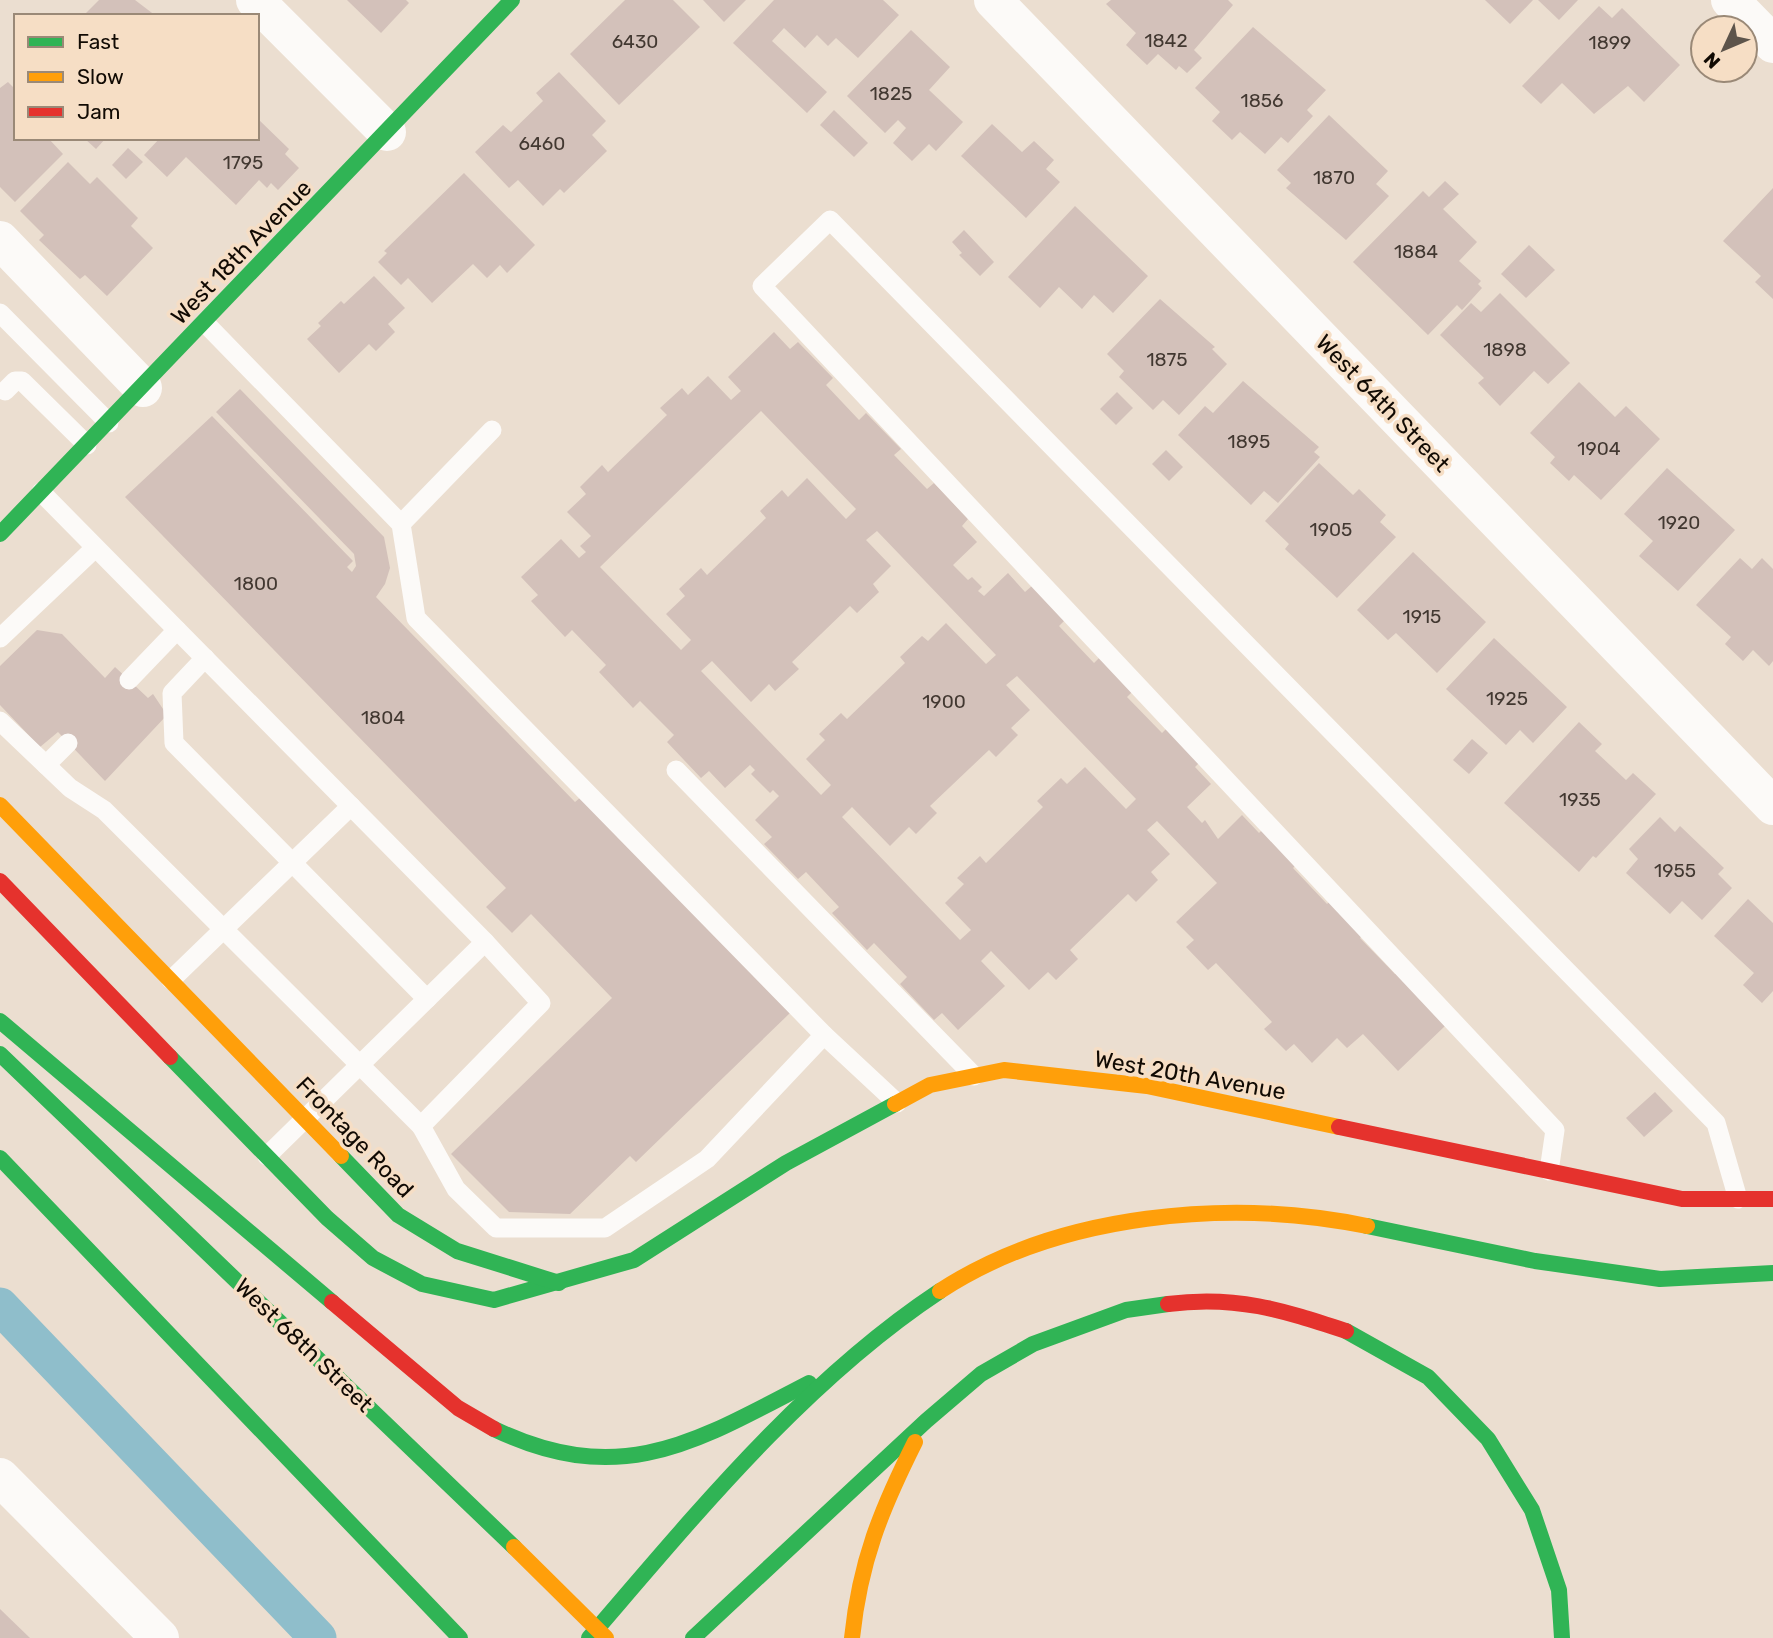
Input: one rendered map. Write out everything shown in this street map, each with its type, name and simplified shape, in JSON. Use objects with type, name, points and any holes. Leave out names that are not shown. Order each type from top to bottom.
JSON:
[{"type":"main road","name":"West 18th Avenue","points":[[0,534],[143,388],[512,0]]},
{"type":"main road","name":"Frontage Road","points":[[0,805],[398,1215],[457,1251],[559,1283]]},
{"type":"main road","points":[[0,881],[327,1218],[373,1258],[422,1284],[494,1300],[559,1283]]},
{"type":"main road","points":[[0,1021],[424,1380],[478,1421],[531,1444],[588,1457],[642,1455],[695,1441],[851,1362]]},
{"type":"main road","name":"West 68th Street","points":[[0,1054],[386,1426],[461,1493],[597,1634]]},
{"type":"main road","name":"West 20th Avenue","points":[[559,1283],[634,1260],[786,1163],[930,1085],[1004,1070],[1146,1086],[1682,1199],[1773,1199]]},
{"type":"main road","points":[[0,1158],[460,1638]]},
{"type":"main road","points":[[597,1634],[732,1472],[851,1362],[909,1312],[965,1275],[1024,1249],[1094,1230],[1171,1215],[1247,1212],[1348,1222],[1535,1261],[1660,1279],[1773,1273]]},
{"type":"main road","points":[[692,1638],[926,1421],[981,1374],[1032,1344],[1126,1310],[1209,1299],[1282,1310],[1356,1334],[1428,1377],[1488,1439],[1532,1510],[1559,1590],[1562,1638]]},
{"type":"main road","points":[[852,1638],[857,1589],[883,1506],[926,1421]]},
{"type":"street","points":[[255,0],[387,132]]},
{"type":"street","name":"West 64th Street","points":[[993,0],[1773,806]]},
{"type":"street","points":[[1730,0],[1773,44]]},
{"type":"street","points":[[0,240],[143,388]]},
{"type":"street","points":[[0,1477],[160,1638]]},
{"type":"lane","points":[[1549,1171],[1555,1130],[1549,1123],[762,286],[830,220],[1716,1123],[1738,1199]]},
{"type":"lane","points":[[0,313],[109,423]]},
{"type":"lane","points":[[205,323],[401,524],[416,618],[824,1035],[897,1103]]},
{"type":"lane","points":[[5,391],[15,381],[22,381],[87,445]]},
{"type":"lane","points":[[401,524],[492,430]]},
{"type":"lane","points":[[41,492],[485,942],[541,1003],[421,1126]]},
{"type":"lane","points":[[0,638],[95,548]]},
{"type":"lane","points":[[129,680],[177,630]]},
{"type":"lane","points":[[205,658],[172,693],[174,743],[427,999]]},
{"type":"lane","points":[[0,721],[70,788],[104,810],[358,1067],[421,1126],[456,1189],[496,1228],[606,1228],[707,1159],[824,1035]]},
{"type":"lane","points":[[46,765],[68,743]]},
{"type":"lane","points":[[676,771],[974,1076]]},
{"type":"lane","points":[[171,980],[351,806]]},
{"type":"lane","points":[[267,1156],[485,942]]},
{"type":"building","points":[[99,0],[135,0],[153,14],[85,14]]},
{"type":"building","points":[[347,0],[406,0],[409,3],[381,33]]},
{"type":"building","points":[[625,0],[673,0],[700,27],[619,105],[570,54]]},
{"type":"building","points":[[703,0],[746,0],[724,22]]},
{"type":"building","points":[[774,0],[883,0],[899,15],[858,58],[836,38],[828,46],[817,35],[805,48],[784,28],[772,41],[827,92],[807,113],[733,43]]},
{"type":"building","points":[[1111,0],[1228,0],[1233,5],[1194,50],[1202,58],[1187,73],[1179,66],[1176,70],[1158,54],[1147,65],[1126,45],[1136,33],[1106,4]]},
{"type":"building","points":[[1485,0],[1533,0],[1510,24]]},
{"type":"building","points":[[1538,0],[1578,0],[1559,20]]},
{"type":"building","points":[[1599,6],[1612,18],[1622,8],[1680,65],[1644,102],[1628,86],[1594,114],[1562,83],[1541,104],[1522,86]]},
{"type":"building","points":[[1253,27],[1326,90],[1307,110],[1313,116],[1288,143],[1281,137],[1265,154],[1240,132],[1232,140],[1212,121],[1220,112],[1195,88]]},
{"type":"building","points":[[911,30],[950,67],[929,90],[963,122],[936,151],[929,144],[912,161],[893,143],[906,128],[898,120],[885,133],[847,96]]},
{"type":"building","points":[[559,72],[606,121],[592,135],[607,151],[564,193],[560,189],[543,206],[518,180],[509,188],[475,152],[503,125],[511,132],[543,101],[536,93]]},
{"type":"building","points":[[8,82],[14,88],[14,140],[50,140],[63,154],[15,202],[0,187],[0,88]]},
{"type":"building","points":[[834,110],[868,143],[854,157],[820,125]]},
{"type":"building","points":[[1329,115],[1388,171],[1376,184],[1389,196],[1346,240],[1286,188],[1291,183],[1277,170]]},
{"type":"building","points":[[259,120],[289,149],[285,154],[299,168],[278,190],[271,183],[267,188],[259,180],[236,205],[186,157],[167,177],[144,155],[158,140],[259,140]]},
{"type":"building","points":[[992,124],[1022,152],[1034,141],[1054,160],[1046,169],[1060,182],[1026,218],[961,156]]},
{"type":"building","points":[[86,140],[104,140],[96,149]]},
{"type":"building","points":[[128,148],[143,162],[126,179],[112,165]]},
{"type":"building","points":[[68,162],[90,184],[97,177],[138,218],[131,226],[153,248],[107,296],[85,275],[80,279],[39,240],[44,235],[20,211]]},
{"type":"building","points":[[464,173],[535,245],[507,273],[500,265],[487,278],[473,264],[432,303],[408,278],[401,285],[378,262],[387,253],[384,251]]},
{"type":"building","points":[[1445,181],[1459,194],[1443,209],[1477,242],[1459,261],[1481,281],[1478,284],[1482,288],[1462,310],[1457,305],[1428,335],[1353,262],[1423,191],[1429,197]]},
{"type":"building","points":[[1773,188],[1773,299],[1755,282],[1761,276],[1723,241]]},
{"type":"building","points":[[1075,206],[1148,276],[1113,313],[1094,295],[1082,309],[1059,287],[1040,308],[1008,277]]},
{"type":"building","points":[[964,230],[994,262],[980,276],[959,255],[962,253],[952,242]]},
{"type":"building","points":[[1529,245],[1555,270],[1526,298],[1501,274]]},
{"type":"building","points":[[374,276],[405,308],[388,324],[395,332],[376,351],[369,344],[339,373],[307,339],[321,326],[318,323],[341,301],[344,304]]},
{"type":"building","points":[[1500,293],[1570,363],[1548,384],[1534,371],[1500,406],[1478,383],[1484,378],[1440,335],[1471,303],[1481,312]]},
{"type":"building","points":[[1160,299],[1215,347],[1212,349],[1227,364],[1179,415],[1163,400],[1153,410],[1119,377],[1124,371],[1107,354]]},
{"type":"building","points":[[774,332],[790,349],[798,342],[833,378],[826,385],[859,420],[866,413],[901,449],[894,455],[927,489],[934,483],[968,519],[962,526],[977,542],[953,565],[968,580],[972,577],[982,587],[978,591],[984,596],[1008,573],[1025,592],[1033,585],[1066,619],[1059,626],[1094,663],[1101,656],[1134,690],[1127,697],[1162,733],[1168,727],[1201,761],[1195,767],[1211,784],[1187,807],[1202,823],[1205,820],[1218,839],[1242,815],[1259,833],[1266,826],[1300,861],[1293,868],[1327,904],[1334,897],[1367,931],[1360,938],[1395,974],[1402,967],[1445,1026],[1398,1071],[1363,1034],[1347,1048],[1337,1038],[1312,1063],[1294,1044],[1286,1051],[1264,1029],[1272,1022],[1216,963],[1208,970],[1186,947],[1194,940],[1176,922],[1217,883],[1157,821],[1147,830],[1170,854],[1151,872],[1158,880],[1136,902],[1128,894],[1070,950],[1078,959],[1056,980],[1048,972],[1029,990],[991,951],[981,961],[1005,986],[958,1030],[942,1013],[934,1020],[900,984],[907,977],[874,943],[867,950],[832,913],[839,907],[806,872],[798,879],[764,844],[772,837],[755,820],[779,796],[773,790],[770,793],[751,774],[755,770],[750,765],[725,788],[709,771],[701,778],[667,742],[674,735],[640,701],[633,708],[599,672],[606,665],[572,630],[565,637],[531,601],[538,595],[521,577],[561,539],[579,558],[586,552],[580,546],[591,536],[567,512],[586,494],[580,487],[602,465],[608,472],[667,415],[660,408],[682,388],[688,395],[708,376],[731,400],[741,391],[728,377]],"holes":[[[761,411],[856,509],[846,519],[807,478],[788,497],[782,490],[760,511],[766,518],[707,575],[701,568],[679,589],[685,596],[666,614],[691,640],[681,650],[600,567]],[[877,531],[996,655],[986,664],[946,623],[928,641],[922,636],[900,657],[905,663],[847,719],[841,713],[819,734],[825,740],[806,759],[831,785],[821,795],[701,671],[712,661],[751,702],[769,684],[775,691],[799,669],[792,662],[850,606],[857,613],[879,592],[873,584],[891,566],[866,540]],[[1017,676],[1136,799],[1126,809],[1085,767],[1067,784],[1061,778],[1037,801],[1043,807],[986,863],[980,856],[957,878],[964,884],[945,903],[971,930],[960,940],[842,817],[852,807],[890,846],[909,827],[916,834],[937,813],[930,806],[989,750],[996,757],[1018,735],[1011,728],[1030,710],[1006,685]]]},
{"type":"building","points":[[1243,381],[1319,447],[1314,452],[1320,457],[1278,503],[1264,491],[1251,505],[1178,435],[1205,406],[1213,413]]},
{"type":"building","points":[[1579,382],[1615,417],[1626,406],[1660,439],[1601,500],[1574,475],[1569,481],[1550,463],[1555,457],[1530,433]]},
{"type":"building","points":[[240,389],[384,537],[390,568],[385,584],[376,597],[575,802],[581,797],[790,1013],[636,1162],[630,1156],[570,1214],[509,1212],[451,1154],[612,998],[531,914],[512,933],[486,907],[506,888],[125,497],[212,416],[353,561],[347,567],[352,572],[356,566],[354,554],[216,412]]},
{"type":"building","points":[[1117,392],[1133,408],[1116,425],[1100,409]]},
{"type":"building","points":[[1166,450],[1183,467],[1169,481],[1152,464]]},
{"type":"building","points":[[1319,463],[1353,495],[1359,489],[1386,515],[1380,522],[1396,537],[1337,598],[1285,549],[1289,544],[1265,521]]},
{"type":"building","points":[[1667,468],[1735,530],[1678,591],[1639,556],[1653,541],[1624,514]]},
{"type":"building","points":[[1413,552],[1486,622],[1437,673],[1396,633],[1388,640],[1357,610]]},
{"type":"building","points":[[1740,558],[1752,569],[1762,558],[1773,569],[1773,661],[1769,666],[1753,650],[1743,661],[1725,644],[1731,637],[1696,605]]},
{"type":"building","points":[[37,630],[62,634],[105,678],[115,667],[148,698],[153,694],[167,715],[105,781],[58,732],[40,747],[0,705],[0,666]]},
{"type":"building","points":[[1494,638],[1567,707],[1533,743],[1520,730],[1506,745],[1446,689]]},
{"type":"building","points":[[1579,722],[1602,744],[1595,751],[1626,780],[1633,773],[1656,794],[1596,858],[1593,856],[1579,872],[1504,803]]},
{"type":"building","points":[[1472,739],[1488,753],[1469,774],[1453,760]]},
{"type":"building","points":[[1660,817],[1675,832],[1680,826],[1724,868],[1718,874],[1732,888],[1702,920],[1682,901],[1670,914],[1626,873],[1638,859],[1629,849]]},
{"type":"building","points":[[1748,899],[1773,923],[1773,991],[1762,1003],[1743,985],[1754,973],[1714,936]]},
{"type":"building","points":[[1655,1092],[1673,1111],[1644,1137],[1626,1118]]},
{"type":"building","points":[[0,1609],[30,1638],[0,1638]]},
{"type":"waterway","points":[[0,1306],[318,1638]]},
{"type":"traffic: fast","points":[[0,534],[512,0]]},
{"type":"traffic: fast","points":[[0,1021],[332,1302]]},
{"type":"traffic: fast","points":[[0,1054],[514,1547]]},
{"type":"traffic: fast","points":[[170,1057],[327,1218],[373,1258],[422,1284],[494,1300],[634,1260],[786,1163],[895,1104]]},
{"type":"traffic: fast","points":[[341,1156],[398,1215],[457,1251],[559,1283]]},
{"type":"traffic: fast","points":[[0,1158],[460,1638]]},
{"type":"traffic: fast","points":[[1367,1226],[1535,1261],[1660,1279],[1773,1273]]},
{"type":"traffic: fast","points":[[589,1638],[711,1498],[797,1408],[890,1327],[940,1291]]},
{"type":"traffic: fast","points":[[693,1638],[926,1421],[981,1374],[1033,1344],[1126,1310],[1168,1304]]},
{"type":"traffic: fast","points":[[1346,1331],[1428,1377],[1488,1439],[1532,1510],[1559,1590],[1562,1638]]},
{"type":"traffic: fast","points":[[494,1429],[540,1447],[581,1456],[620,1457],[658,1451],[694,1439],[809,1383]]},
{"type":"traffic: slow","points":[[0,805],[341,1156]]},
{"type":"traffic: slow","points":[[895,1104],[930,1085],[1004,1070],[1147,1086],[1339,1127]]},
{"type":"traffic: slow","points":[[940,1291],[987,1265],[1038,1244],[1091,1229],[1147,1219],[1259,1213],[1367,1226]]},
{"type":"traffic: slow","points":[[852,1638],[866,1560],[882,1514],[915,1442]]},
{"type":"traffic: slow","points":[[514,1547],[606,1638]]},
{"type":"traffic: jam","points":[[0,881],[170,1057]]},
{"type":"traffic: jam","points":[[1339,1127],[1682,1199],[1773,1199]]},
{"type":"traffic: jam","points":[[1168,1304],[1215,1301],[1258,1306],[1346,1331]]},
{"type":"traffic: jam","points":[[332,1302],[458,1408],[494,1429]]}]
